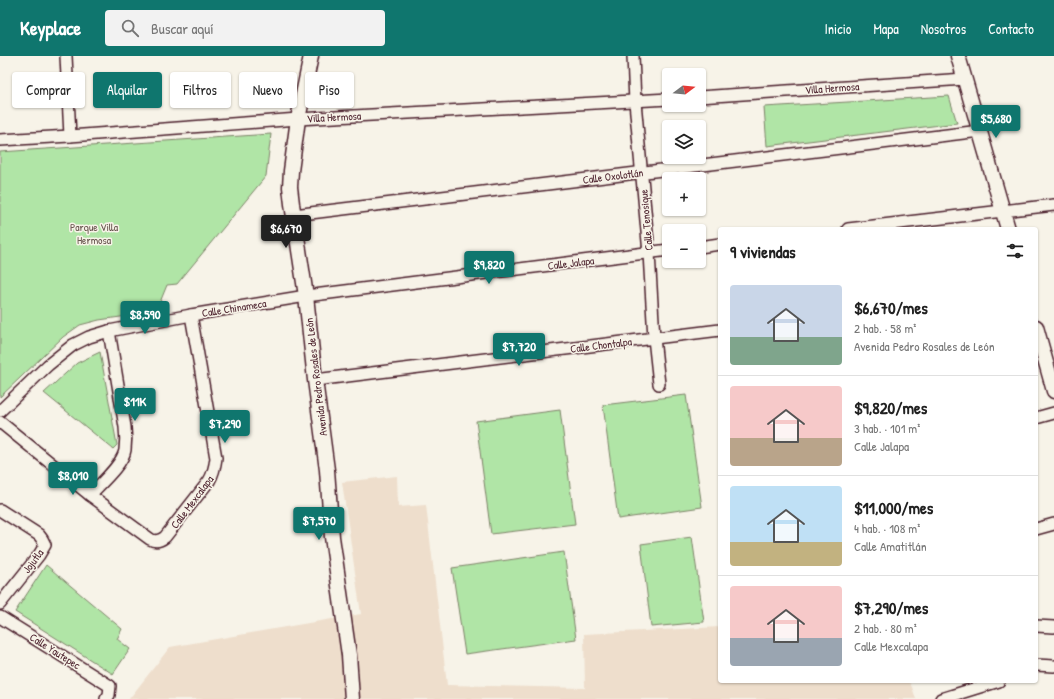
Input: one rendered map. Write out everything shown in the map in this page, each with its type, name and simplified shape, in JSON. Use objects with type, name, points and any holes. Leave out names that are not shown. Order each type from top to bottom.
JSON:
[{"type":"main road","name":"Avenida Pedro Rosales de León","points":[[311,56],[298,119],[290,171],[290,187],[306,296],[327,470],[332,538],[349,655],[352,699]]},
{"type":"main road","points":[[958,56],[1007,227]]},
{"type":"main road","points":[[1038,334],[1054,391]]},
{"type":"street","points":[[66,56],[70,136]]},
{"type":"street","name":"Calle Tenosique","points":[[633,56],[635,102],[659,384]]},
{"type":"street","name":"Villa Hermosa","points":[[706,97],[965,79]]},
{"type":"street","name":"Villa Hermosa","points":[[0,140],[298,119],[662,100]]},
{"type":"street","name":"Calle Oxolotlán","points":[[294,215],[980,131]]},
{"type":"street","points":[[865,227],[1054,205]]},
{"type":"street","points":[[706,246],[718,244]]},
{"type":"street","name":"Calle Jalapa","points":[[306,296],[662,251]]},
{"type":"street","name":"Calle Chinameca","points":[[0,411],[48,365],[73,345],[88,337],[109,331],[191,315],[306,296]]},
{"type":"street","name":"Calle Mexcalapa","points":[[90,495],[152,541],[158,541],[165,537],[213,476],[216,458],[191,315]]},
{"type":"street","name":"Calle Chontalpa","points":[[316,380],[718,330]]},
{"type":"street","points":[[0,422],[90,495],[121,461],[125,451],[125,427],[109,331]]},
{"type":"street","points":[[1038,417],[1054,412]]},
{"type":"street","name":"Jojutla","points":[[0,510],[39,535],[45,545],[39,555],[0,604]]},
{"type":"street","points":[[1038,528],[1054,524]]},
{"type":"street","name":"Calle Yautepec","points":[[0,616],[110,686],[109,695],[106,699]]},
{"type":"street","points":[[1038,626],[1054,627]]},
{"type":"street","points":[[1038,665],[1051,666]]},
{"type":"street","points":[[1038,669],[1051,666]]},
{"type":"street","points":[[941,699],[993,683]]},
{"type":"shaded area","points":[[397,476],[398,507],[426,505],[447,685],[585,688],[584,634],[718,627],[718,683],[909,683],[916,699],[129,699],[170,647],[361,614],[342,482]]},
{"type":"green space","points":[[949,96],[957,123],[767,146],[764,107]]},
{"type":"green space","name":"Parque Villa Hermosa","points":[[271,134],[266,176],[177,284],[167,285],[156,312],[99,320],[80,325],[63,337],[0,397],[0,152]]},
{"type":"green space","points":[[100,352],[117,445],[113,449],[44,393],[77,363]]},
{"type":"green space","points":[[686,395],[702,507],[618,519],[603,405]]},
{"type":"green space","points":[[560,410],[575,524],[491,534],[476,421]]},
{"type":"green space","points":[[692,537],[704,622],[651,627],[641,544]]},
{"type":"green space","points":[[564,552],[576,639],[465,654],[452,568]]},
{"type":"green space","points":[[46,565],[122,629],[117,639],[130,649],[113,674],[15,612]]}]
